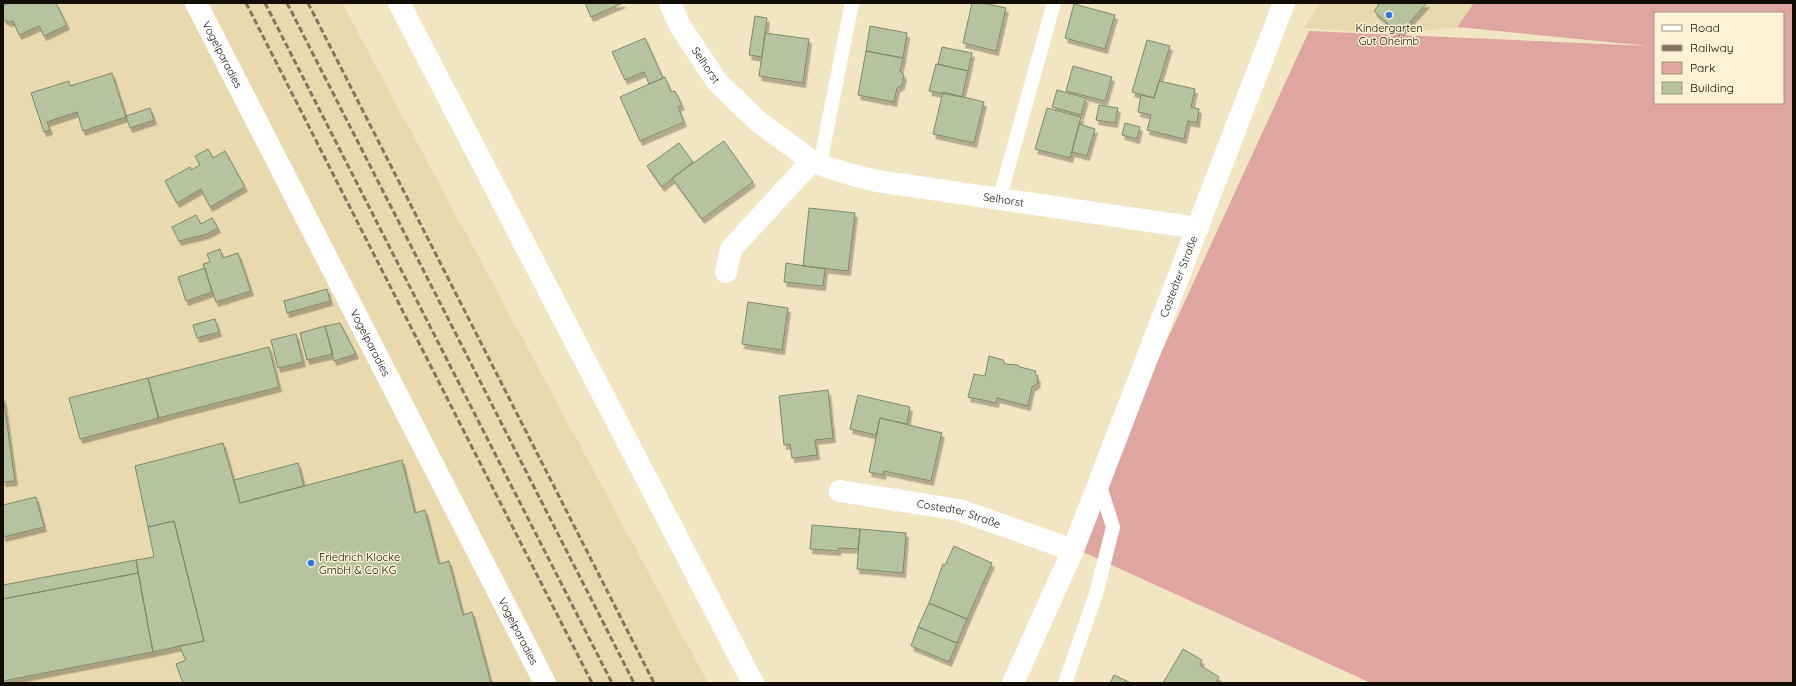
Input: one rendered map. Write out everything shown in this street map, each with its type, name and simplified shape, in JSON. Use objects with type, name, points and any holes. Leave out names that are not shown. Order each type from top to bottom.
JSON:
[{"type":"street","name":"Vogelparadies","points":[[196,3],[546,683]]},
{"type":"street","points":[[399,3],[753,683]]},
{"type":"street","name":"Selhorst","points":[[670,3],[680,26],[718,83],[758,122],[816,162],[843,173],[877,181],[1198,228]]},
{"type":"street","name":"Costedter Straße","points":[[1013,683],[1073,550],[1284,3]]},
{"type":"street","points":[[726,272],[731,249],[816,162]]},
{"type":"street","name":"Costedter Straße","points":[[840,491],[960,510],[1073,550]]},
{"type":"lane","points":[[816,162],[852,3]]},
{"type":"lane","points":[[999,200],[1054,3]]},
{"type":"lane","points":[[1065,683],[1096,594],[1113,527],[1099,483]]},
{"type":"shaded area","points":[[3,3],[342,3],[708,683],[3,683]]},
{"type":"shaded area","name":"Kindergarten Gut Oheimb","points":[[1320,3],[1474,3],[1457,27],[1400,34],[1304,28]]},
{"type":"green space","points":[[1474,3],[1793,3],[1793,683],[1371,683],[1072,547],[1309,31],[1649,46],[1457,27]]},
{"type":"building","points":[[5,3],[56,3],[67,25],[44,36],[39,26],[19,35],[13,21],[9,22],[3,19],[3,6],[6,5]]},
{"type":"building","points":[[585,3],[623,3],[591,17]]},
{"type":"building","points":[[972,3],[983,3],[1006,8],[996,51],[963,43]]},
{"type":"building","points":[[1376,3],[1427,3],[1399,34],[1374,11],[1379,5]]},
{"type":"building","points":[[1074,4],[1115,15],[1105,49],[1065,38]]},
{"type":"building","points":[[755,16],[767,18],[762,57],[749,55]]},
{"type":"building","points":[[870,26],[907,33],[903,58],[866,51]]},
{"type":"building","points":[[765,33],[809,39],[803,83],[759,76]]},
{"type":"building","points":[[645,38],[663,78],[649,84],[644,72],[625,80],[612,52]]},
{"type":"building","points":[[1147,40],[1170,46],[1154,98],[1132,92]]},
{"type":"building","points":[[942,47],[972,53],[968,71],[938,64]]},
{"type":"building","points":[[866,51],[903,58],[900,71],[904,75],[902,85],[897,88],[894,102],[858,95]]},
{"type":"building","points":[[936,64],[968,71],[962,97],[929,91]]},
{"type":"building","points":[[1073,66],[1112,77],[1105,101],[1066,91]]},
{"type":"building","points":[[112,73],[126,117],[83,131],[77,112],[47,122],[50,130],[44,132],[31,93],[69,81],[70,86]]},
{"type":"building","points":[[665,77],[671,92],[675,91],[682,105],[678,107],[684,122],[640,141],[620,97]]},
{"type":"building","points":[[1159,81],[1195,89],[1191,107],[1199,109],[1197,123],[1188,121],[1184,139],[1147,130],[1151,115],[1138,112],[1141,95],[1154,98]]},
{"type":"building","points":[[1057,90],[1086,98],[1081,115],[1052,107]]},
{"type":"building","points":[[943,92],[984,102],[974,143],[933,134]]},
{"type":"building","points":[[1099,105],[1118,108],[1115,123],[1096,120]]},
{"type":"building","points":[[150,108],[154,120],[130,128],[126,116]]},
{"type":"building","points":[[1047,108],[1081,117],[1070,158],[1035,149]]},
{"type":"building","points":[[1125,123],[1140,127],[1137,139],[1122,135]]},
{"type":"building","points":[[1079,124],[1095,129],[1087,156],[1072,152]]},
{"type":"building","points":[[724,141],[753,182],[702,219],[672,178]]},
{"type":"building","points":[[679,143],[693,162],[662,187],[647,166]]},
{"type":"building","points":[[208,149],[213,158],[225,151],[245,187],[210,207],[201,189],[177,203],[165,181],[190,167],[191,170],[200,165],[195,156]]},
{"type":"building","points":[[809,208],[855,213],[848,271],[803,266]]},
{"type":"building","points":[[196,215],[201,224],[212,218],[218,228],[207,234],[179,241],[172,227]]},
{"type":"building","points":[[220,249],[223,258],[238,253],[251,291],[216,302],[203,264],[210,262],[207,254]]},
{"type":"building","points":[[786,263],[825,269],[823,286],[784,282]]},
{"type":"building","points":[[205,268],[212,292],[186,301],[178,277]]},
{"type":"building","points":[[327,289],[330,301],[287,313],[284,301]]},
{"type":"building","points":[[748,302],[788,308],[782,350],[742,344]]},
{"type":"building","points":[[215,319],[219,332],[197,338],[193,325]]},
{"type":"building","points":[[340,323],[356,354],[334,361],[325,326]]},
{"type":"building","points":[[325,326],[333,354],[307,360],[300,333]]},
{"type":"building","points":[[296,334],[303,362],[278,368],[271,340]]},
{"type":"building","points":[[269,347],[279,387],[158,418],[148,378]]},
{"type":"building","points":[[989,356],[1003,360],[1005,364],[1018,365],[1020,367],[1036,371],[1035,374],[1038,378],[1037,384],[1032,387],[1028,406],[997,398],[996,403],[968,397],[974,374],[985,376]]},
{"type":"building","points":[[148,378],[159,418],[80,439],[69,398]]},
{"type":"building","points":[[828,390],[833,438],[815,440],[817,455],[792,458],[790,444],[784,445],[779,396]]},
{"type":"building","points":[[858,395],[910,407],[907,424],[880,418],[876,435],[850,429]]},
{"type":"building","points":[[3,396],[15,481],[3,482]]},
{"type":"building","points":[[880,418],[942,433],[931,481],[884,471],[883,475],[869,472]]},
{"type":"building","name":"Friedrich Klocke GmbH & Co KG","points":[[223,443],[240,503],[402,460],[415,513],[425,510],[439,564],[449,561],[463,615],[472,612],[491,683],[183,683],[176,664],[186,660],[179,646],[204,641],[174,521],[148,527],[135,466]]},
{"type":"building","points":[[298,463],[304,486],[240,503],[234,480]]},
{"type":"building","points":[[36,497],[44,527],[3,537],[3,505]]},
{"type":"building","points":[[174,521],[204,641],[153,652],[136,560],[154,557],[148,527]]},
{"type":"building","points":[[812,525],[860,529],[858,549],[839,548],[838,551],[810,549]]},
{"type":"building","points":[[860,529],[906,533],[903,573],[857,569]]},
{"type":"building","points":[[954,546],[992,563],[967,619],[929,603],[943,564],[945,565]]},
{"type":"building","points":[[136,560],[138,573],[3,599],[3,585]]},
{"type":"building","points":[[138,573],[153,652],[3,681],[3,599]]},
{"type":"building","points":[[929,603],[967,619],[957,643],[918,627]]},
{"type":"building","points":[[918,627],[957,643],[949,662],[911,646]]},
{"type":"building","points":[[1183,649],[1202,660],[1200,665],[1219,677],[1216,683],[1163,683]]},
{"type":"building","points":[[1114,675],[1131,683],[1110,683]]},
{"type":"railway","points":[[246,3],[592,683]]},
{"type":"railway","points":[[265,3],[612,683]]},
{"type":"railway","points":[[287,3],[634,683]]},
{"type":"railway","points":[[308,3],[654,683]]},
{"type":"place","name":"Kindergarten Gut Oheimb","points":[[1389,15]]},
{"type":"place","name":"Friedrich Klocke GmbH & Co KG","points":[[311,563]]}]
